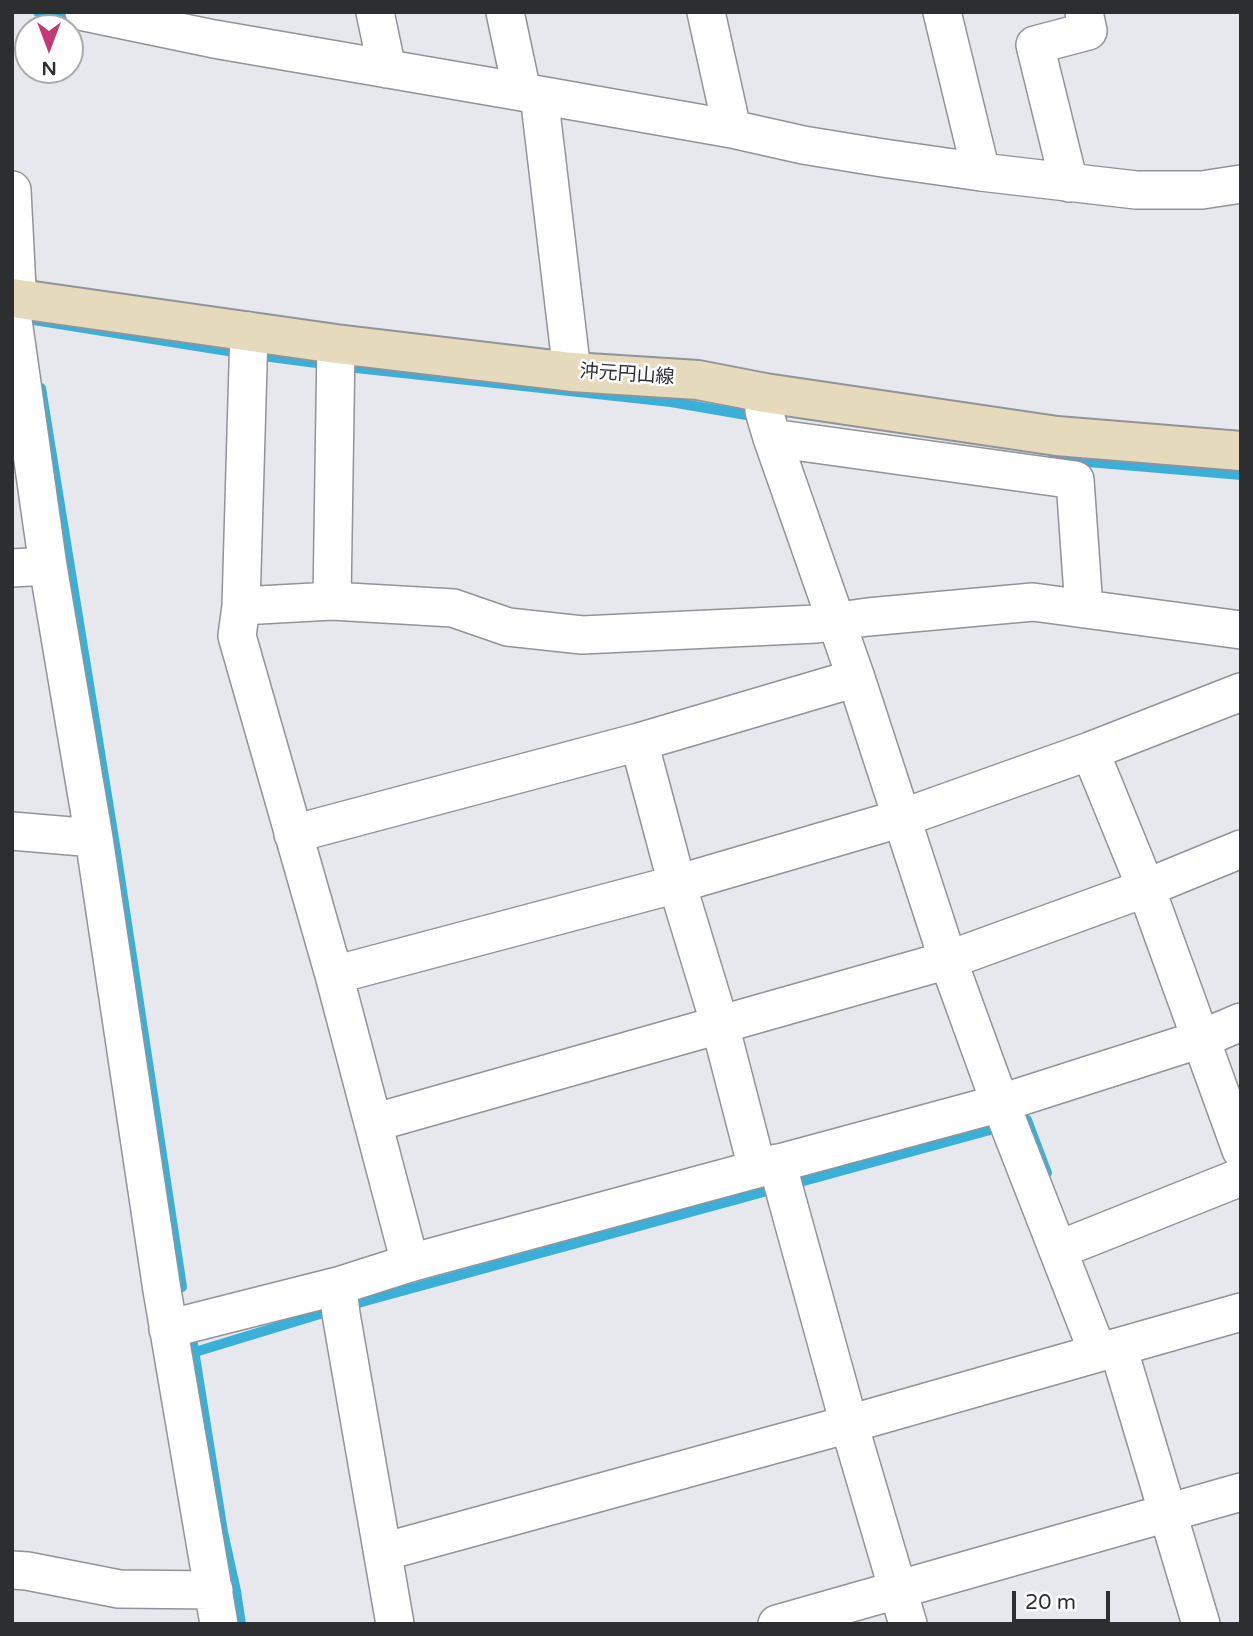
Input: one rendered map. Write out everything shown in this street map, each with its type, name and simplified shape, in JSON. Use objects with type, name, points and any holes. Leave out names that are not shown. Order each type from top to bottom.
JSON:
[{"type":"main road","name":"沖元円山線","points":[[14,307],[248,346],[335,357],[698,380],[768,418],[1057,436],[1241,451]]},
{"type":"street","points":[[84,12],[211,26],[387,69],[732,129],[803,145],[981,172],[1136,190],[1202,190],[1241,184]]},
{"type":"street","points":[[375,12],[387,69]]},
{"type":"street","points":[[505,12],[531,94],[572,372]]},
{"type":"street","points":[[706,12],[732,129]]},
{"type":"street","points":[[943,12],[981,172]]},
{"type":"street","points":[[1069,183],[1035,45],[1088,31],[1084,12]]},
{"type":"street","points":[[12,190],[17,288],[14,307],[30,567],[94,838],[168,1329],[217,1607],[12,1570]]},
{"type":"street","points":[[248,346],[241,606],[237,636],[334,975],[410,1263]]},
{"type":"street","points":[[332,601],[335,357]]},
{"type":"street","points":[[1084,609],[1075,480],[768,418],[948,960],[1007,1118],[1068,1246],[1108,1350],[1167,1514],[1201,1624]]},
{"type":"street","points":[[241,606],[332,601],[453,608],[508,627],[582,635],[816,624],[1033,602],[1241,630]]},
{"type":"street","points":[[293,834],[639,742],[856,678]]},
{"type":"street","points":[[334,975],[677,884],[902,817],[1090,751],[1241,692]]},
{"type":"street","points":[[639,742],[677,884],[720,1025],[775,1177],[903,1607]]},
{"type":"street","points":[[1090,751],[1146,888],[1241,1150]]},
{"type":"street","points":[[12,831],[94,838]]},
{"type":"street","points":[[373,1123],[948,960],[1146,888],[1241,849]]},
{"type":"street","points":[[168,1329],[340,1301],[410,1263],[775,1177],[1007,1118],[1241,1022]]},
{"type":"street","points":[[1068,1246],[1241,1177]]},
{"type":"street","points":[[340,1301],[395,1624]]},
{"type":"street","points":[[383,1552],[849,1424],[1241,1312]]},
{"type":"street","points":[[777,1624],[903,1607],[1167,1514],[1241,1492]]},
{"type":"waterway","points":[[38,12],[47,14]]},
{"type":"waterway","points":[[34,320],[240,353]]},
{"type":"waterway","points":[[255,355],[671,402],[758,417]]},
{"type":"waterway","points":[[41,388],[116,851],[182,1287]]},
{"type":"waterway","points":[[1053,459],[1241,475]]},
{"type":"waterway","points":[[1016,1123],[1027,1120],[1047,1173]]},
{"type":"waterway","points":[[347,1306],[1001,1127]]},
{"type":"waterway","points":[[195,1352],[333,1310]]},
{"type":"waterway","points":[[193,1344],[223,1532],[241,1624]]}]
